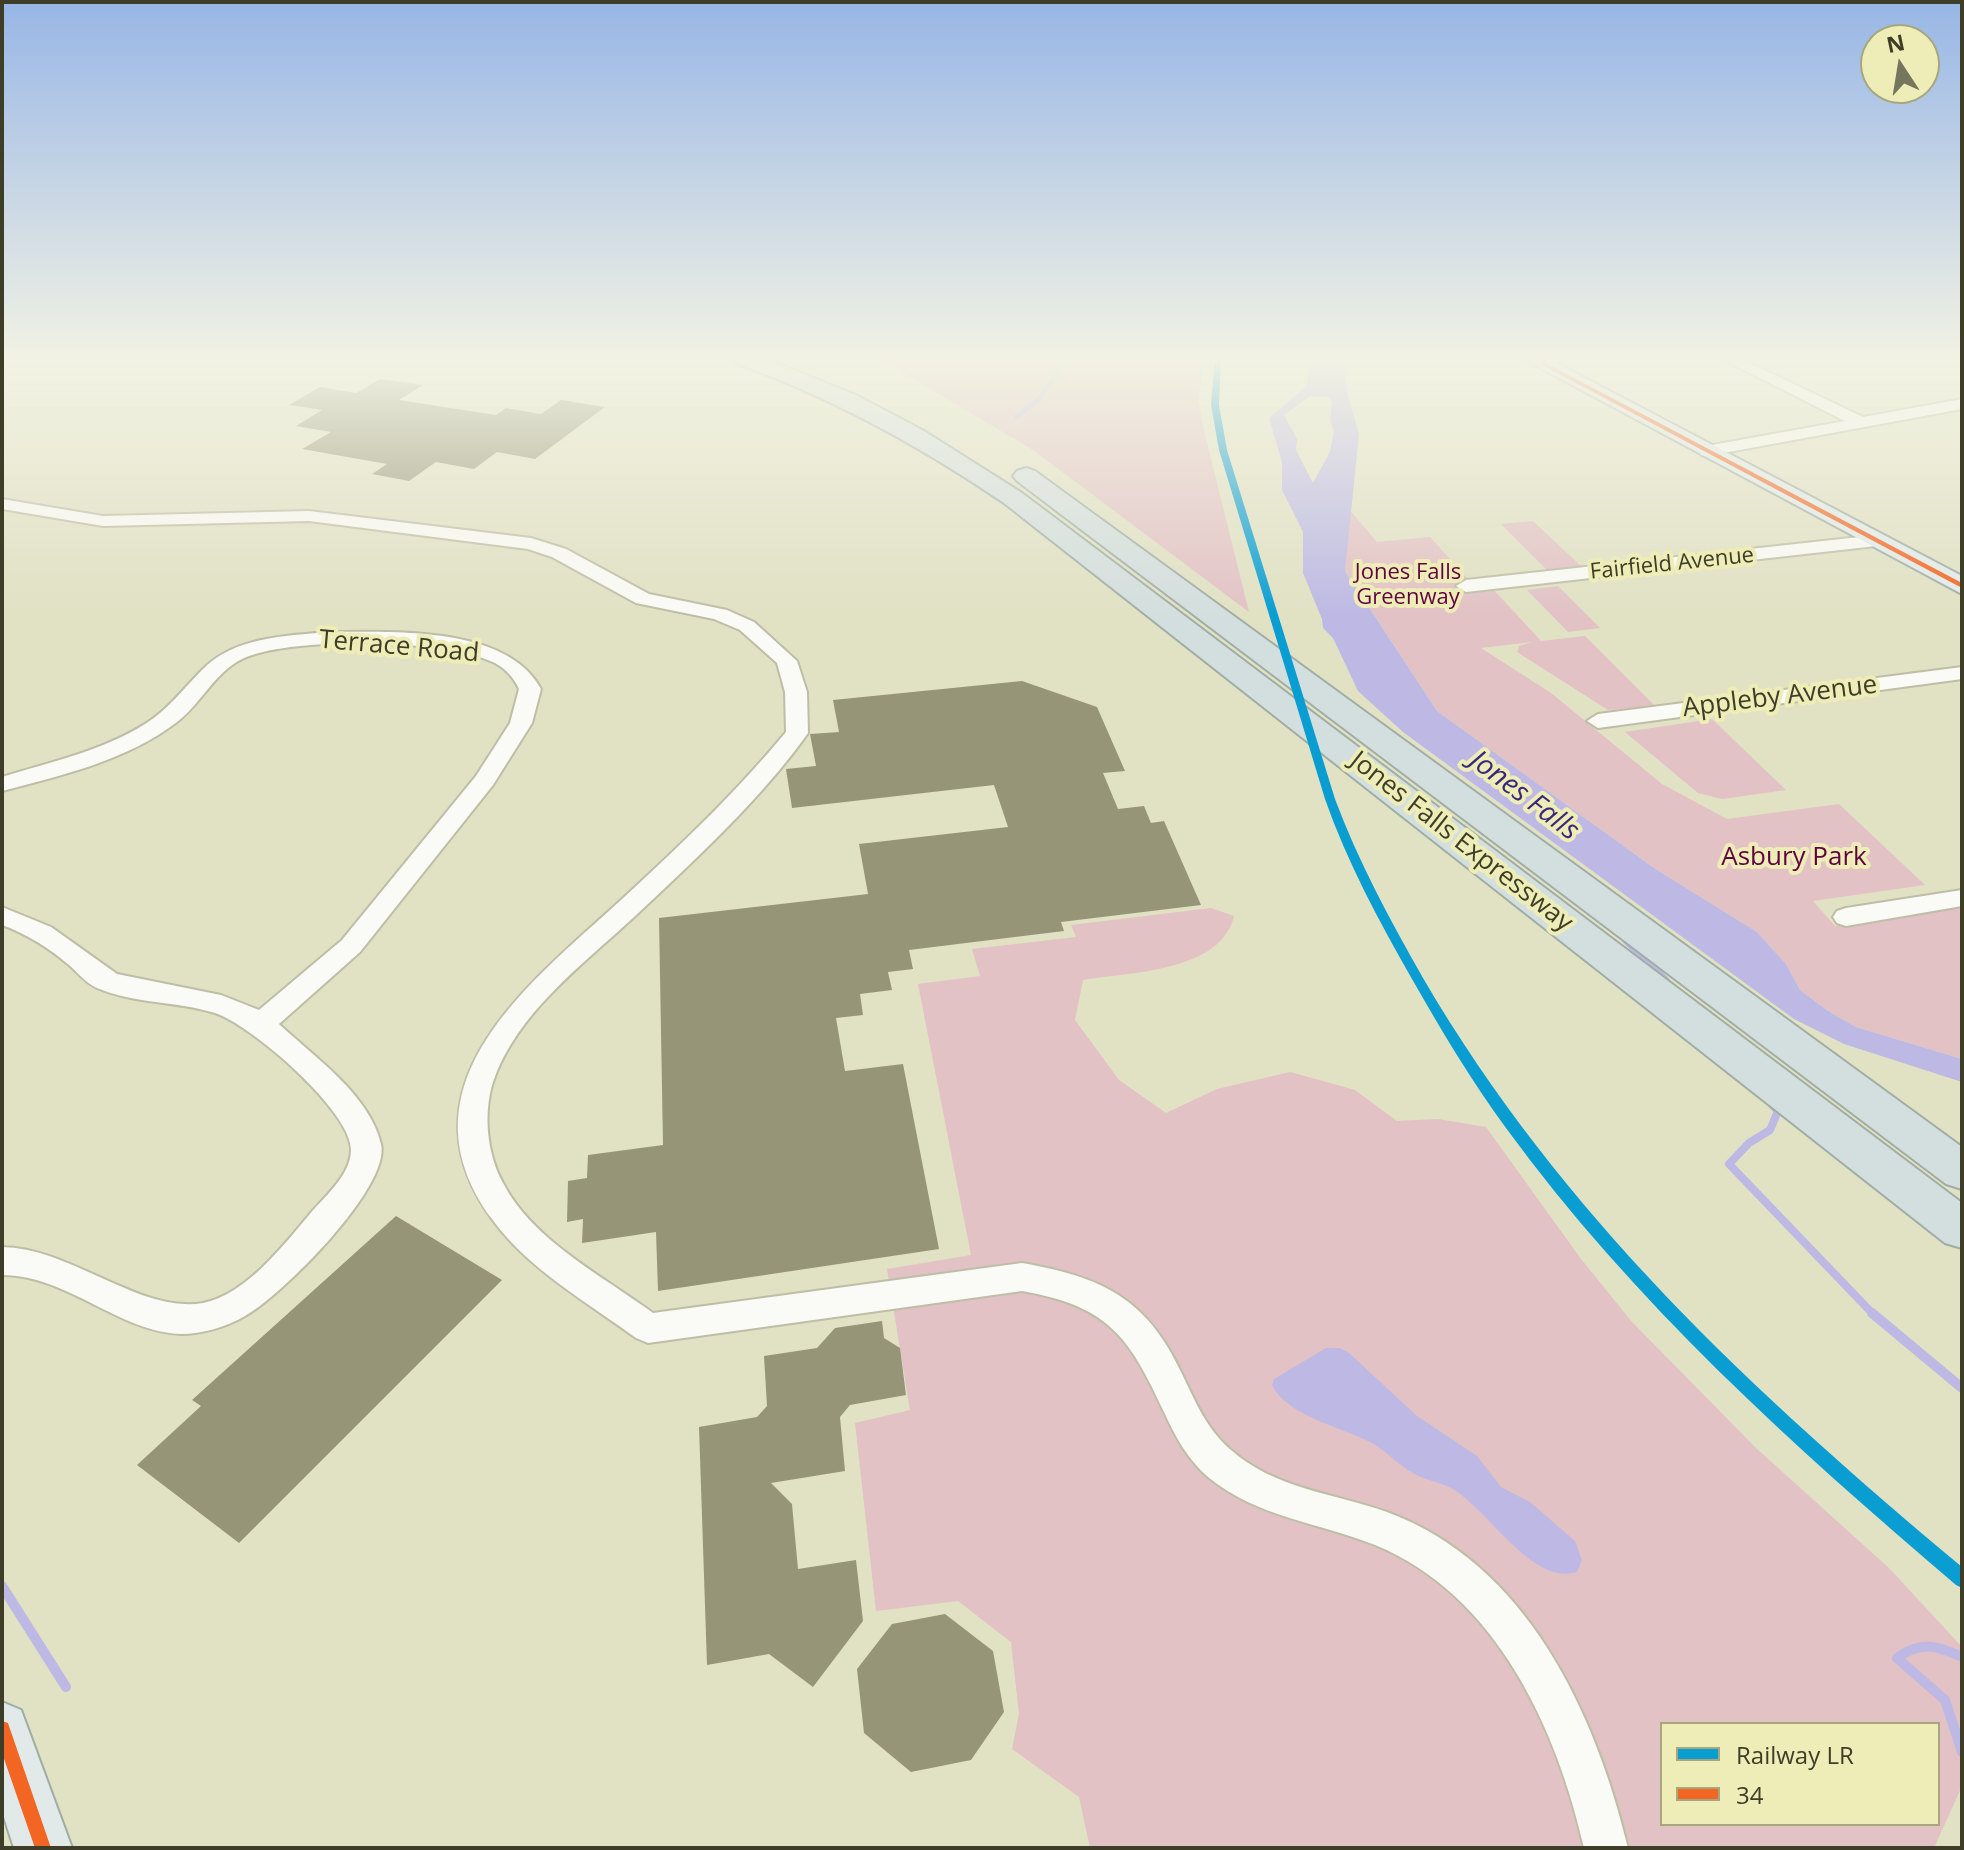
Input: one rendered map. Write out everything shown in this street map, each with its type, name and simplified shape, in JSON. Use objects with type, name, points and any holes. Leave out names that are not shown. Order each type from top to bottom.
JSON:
[{"type":"highway","name":"Jones Falls Expressway","points":[[927,443],[1013,498],[1946,1217]]},
{"type":"highway","name":"Jones Falls Expressway","points":[[974,443],[1035,482],[1962,1171]]},
{"type":"main road","points":[[1694,443],[1962,586]]},
{"type":"main road","points":[[2,1729],[37,1845]]},
{"type":"street","points":[[1707,451],[1747,443]]},
{"type":"street","points":[[2,504],[103,521],[309,516],[500,538],[559,553],[643,599],[720,614],[747,626],[787,661],[796,692],[797,733],[767,770],[507,1029],[478,1084],[474,1110],[474,1137],[493,1195],[515,1225],[648,1328],[1022,1277],[1063,1283],[1120,1309],[1143,1333],[1195,1434],[1218,1462],[1255,1489],[1299,1508],[1388,1532],[1436,1560],[1481,1596],[1521,1641],[1551,1690],[1580,1761],[1606,1848]]},
{"type":"street","name":"Fairfield Avenue","points":[[1466,586],[1878,541]]},
{"type":"street","name":"Terrace Road","points":[[2,784],[139,736],[171,717],[221,662],[259,646],[308,638],[434,644],[473,649],[513,665],[530,689],[528,704],[521,723],[485,780],[351,946],[261,1024]]},
{"type":"street","name":"Appleby Avenue","points":[[1598,721],[1962,673]]},
{"type":"street","points":[[1846,917],[1962,898]]},
{"type":"street","points":[[2,916],[20,920],[47,936],[108,982],[220,1003],[261,1024],[350,1113],[367,1144],[356,1181],[272,1277],[230,1308],[182,1319],[159,1314],[39,1264],[2,1261]]},
{"type":"green space","points":[[1022,443],[1207,443],[1249,612]]},
{"type":"green space","points":[[1350,510],[1377,542],[1430,537],[1469,580],[1454,586],[1454,593],[1493,589],[1541,641],[1585,636],[1655,706],[1608,710],[1517,652],[1519,646],[1532,642],[1481,648],[1551,693],[1662,784],[1727,819],[1839,804],[1925,885],[1813,901],[1835,926],[1962,907],[1962,1059],[1856,1027],[1828,1011],[1800,990],[1786,964],[1757,932],[1654,868],[1437,711],[1345,571]]},
{"type":"green space","name":"Jones Falls Greenway","points":[[1533,521],[1582,567],[1548,571],[1501,524]]},
{"type":"green space","name":"Jones Falls Greenway","points":[[1558,586],[1600,628],[1568,632],[1527,590]]},
{"type":"green space","name":"Asbury Park","points":[[1712,719],[1786,790],[1722,799],[1698,793],[1625,732]]},
{"type":"green space","points":[[1211,908],[1234,916],[1226,934],[1212,948],[1193,959],[1148,971],[1083,980],[1075,1020],[1119,1080],[1166,1113],[1217,1089],[1290,1072],[1355,1090],[1397,1121],[1438,1119],[1486,1127],[1581,1259],[1632,1322],[1756,1448],[1889,1568],[1962,1647],[1962,1786],[1934,1848],[1090,1848],[1079,1797],[1012,1749],[1019,1714],[1011,1642],[958,1601],[876,1611],[855,1423],[910,1410],[887,1269],[971,1255],[918,984],[980,976],[972,949],[1076,937],[1071,925]]},
{"type":"water","name":"Jones Falls","points":[[1276,443],[1297,443],[1296,450],[1313,483],[1332,443],[1358,443],[1345,571],[1437,711],[1654,868],[1757,932],[1786,964],[1800,990],[1828,1011],[1856,1027],[1962,1059],[1962,1082],[1844,1044],[1794,1019],[1403,732],[1358,691],[1333,638],[1323,628],[1303,573],[1303,532],[1282,490],[1282,462]]},
{"type":"water","points":[[1326,1348],[1340,1348],[1349,1353],[1417,1416],[1477,1456],[1501,1487],[1530,1502],[1575,1541],[1582,1560],[1577,1572],[1561,1573],[1529,1559],[1456,1491],[1416,1475],[1377,1446],[1291,1406],[1272,1385],[1274,1379]]},
{"type":"building","points":[[312,443],[556,443],[535,459],[497,452],[474,469],[436,462],[409,481],[372,474],[387,464],[302,449]]},
{"type":"building","points":[[1022,681],[1097,707],[1125,771],[1103,773],[1118,809],[1144,806],[1151,823],[1164,821],[1201,905],[1061,922],[1064,931],[909,950],[913,969],[888,972],[892,990],[860,994],[863,1015],[836,1018],[845,1071],[903,1064],[939,1249],[658,1291],[656,1232],[582,1243],[583,1219],[567,1222],[568,1181],[587,1178],[588,1155],[663,1145],[659,918],[868,894],[859,844],[1008,827],[994,785],[792,808],[786,769],[816,766],[810,734],[839,732],[833,700]]},
{"type":"building","points":[[396,1216],[502,1280],[239,1543],[137,1465],[201,1406],[192,1400]]},
{"type":"building","points":[[882,1321],[884,1338],[900,1348],[906,1395],[850,1405],[840,1417],[845,1471],[771,1483],[792,1504],[798,1569],[856,1560],[863,1621],[813,1687],[769,1654],[707,1665],[699,1427],[757,1417],[767,1406],[764,1356],[817,1348],[835,1328]]},
{"type":"building","points":[[945,1614],[993,1651],[1004,1712],[971,1760],[911,1772],[864,1733],[857,1669],[892,1624]]},
{"type":"waterway","points":[[1627,941],[1666,981]]},
{"type":"waterway","points":[[1773,1106],[1778,1111],[1770,1130],[1749,1143],[1729,1164],[1872,1313]]},
{"type":"waterway","points":[[1872,1313],[1962,1388]]},
{"type":"waterway","points":[[2,1586],[66,1687]]},
{"type":"waterway","points":[[1962,1657],[1944,1650],[1921,1647],[1897,1658],[1945,1700],[1962,1752]]},
{"type":"rail line","name":"LR","points":[[1222,443],[1344,836],[1396,941],[1450,1035],[1510,1123],[1576,1207],[1647,1287],[1721,1364],[1799,1438],[1962,1579]]},
{"type":"transit line","name":"34","points":[[1693,443],[1962,586]]},
{"type":"transit line","name":"34","points":[[2,1729],[43,1848]]}]
